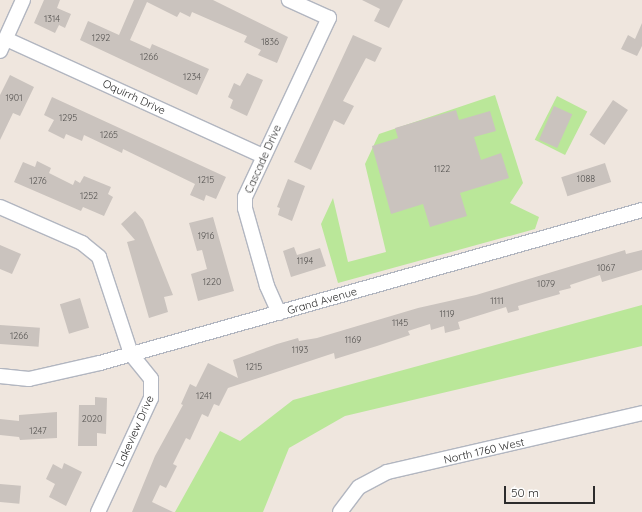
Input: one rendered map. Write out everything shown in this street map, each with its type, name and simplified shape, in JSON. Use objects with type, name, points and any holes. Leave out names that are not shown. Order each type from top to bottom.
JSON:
[{"type":"street","points":[[3,45],[24,0]]},
{"type":"street","name":"Cascade Drive","points":[[279,313],[267,286],[245,202],[263,156],[329,18],[289,0]]},
{"type":"street","name":"Oquirrh Drive","points":[[3,45],[263,156]]},
{"type":"street","points":[[0,207],[82,243],[99,257],[131,354]]},
{"type":"street","name":"Grand Avenue","points":[[0,376],[29,379],[58,374],[642,210]]},
{"type":"street","name":"Lakeview Drive","points":[[98,512],[153,392],[147,371],[131,354]]},
{"type":"street","name":"North 1760 West","points":[[340,512],[359,487],[387,472],[642,413]]},
{"type":"green space","points":[[495,95],[523,183],[510,203],[539,217],[535,229],[338,283],[321,224],[333,198],[348,262],[386,252],[365,164],[379,134]]},
{"type":"green space","points":[[557,96],[587,111],[565,155],[535,140]]},
{"type":"green space","points":[[642,305],[642,346],[345,416],[289,448],[263,512],[175,512],[220,431],[240,441],[293,400]]},
{"type":"building","points":[[44,0],[60,0],[57,8],[71,14],[65,28],[59,25],[55,33],[34,23]]},
{"type":"building","points":[[134,0],[213,0],[288,37],[277,63],[258,55],[261,50],[244,42],[247,36],[192,12],[190,17],[180,12],[177,17],[147,2],[130,40],[150,49],[152,44],[209,69],[197,95],[80,40],[88,21],[119,35]]},
{"type":"building","points":[[362,0],[403,0],[389,28],[374,21],[380,9]]},
{"type":"building","points":[[642,23],[642,46],[637,56],[621,49],[628,35],[635,39]]},
{"type":"building","points":[[353,35],[382,48],[375,62],[366,58],[343,101],[354,106],[344,125],[334,120],[311,170],[294,162]]},
{"type":"building","points":[[247,73],[263,80],[247,116],[230,108],[233,100],[228,97],[234,83],[240,86]]},
{"type":"building","points":[[10,75],[34,87],[20,116],[13,113],[0,140],[0,95]]},
{"type":"building","points":[[52,97],[226,177],[216,199],[206,195],[204,201],[190,195],[195,184],[123,149],[122,153],[84,135],[82,141],[66,134],[64,139],[48,131],[54,120],[44,115]]},
{"type":"building","points":[[613,100],[628,110],[604,145],[590,135]]},
{"type":"building","points":[[554,106],[572,114],[557,148],[539,140]]},
{"type":"building","points":[[456,110],[459,120],[490,111],[496,131],[474,137],[481,160],[501,153],[509,178],[460,193],[467,216],[430,227],[423,204],[391,214],[372,146],[398,138],[395,128]]},
{"type":"building","points":[[37,161],[51,168],[49,173],[73,185],[75,180],[80,183],[84,176],[111,187],[108,194],[113,197],[104,216],[83,207],[81,211],[14,182],[23,162],[35,167]]},
{"type":"building","points":[[605,163],[611,182],[567,196],[561,177]]},
{"type":"building","points":[[288,179],[305,186],[292,221],[278,215],[280,208],[277,207]]},
{"type":"building","points":[[135,211],[143,220],[173,295],[164,297],[168,312],[149,318],[127,242],[135,240],[121,224]]},
{"type":"building","points":[[213,217],[234,291],[198,301],[191,274],[207,269],[202,250],[197,251],[189,223]]},
{"type":"building","points":[[0,245],[21,254],[12,274],[0,269]]},
{"type":"building","points":[[294,247],[297,255],[320,248],[326,266],[291,277],[283,251]]},
{"type":"building","points":[[625,250],[626,254],[642,250],[642,270],[602,282],[600,275],[570,285],[571,288],[559,291],[560,294],[518,306],[519,310],[508,313],[506,307],[458,322],[460,329],[445,333],[444,326],[431,330],[430,324],[408,331],[410,335],[377,346],[335,359],[334,353],[228,388],[219,406],[214,404],[208,417],[202,414],[190,440],[186,438],[173,464],[177,466],[166,488],[160,485],[152,502],[173,512],[132,512],[155,456],[183,405],[181,404],[190,384],[196,387],[208,363],[238,378],[233,360],[277,344],[298,338],[299,341],[317,338],[418,308],[476,295]]},
{"type":"building","points":[[80,298],[89,328],[69,334],[60,304]]},
{"type":"building","points":[[0,325],[40,328],[39,347],[0,344]]},
{"type":"building","points":[[95,397],[107,398],[106,434],[97,433],[97,446],[78,446],[79,405],[95,405]]},
{"type":"building","points":[[57,412],[57,438],[20,440],[19,437],[0,435],[0,419],[19,421],[19,415]]},
{"type":"building","points":[[64,463],[82,472],[66,506],[49,497],[55,484],[46,479],[53,464],[62,469]]},
{"type":"building","points":[[0,484],[21,486],[19,504],[0,502]]}]
